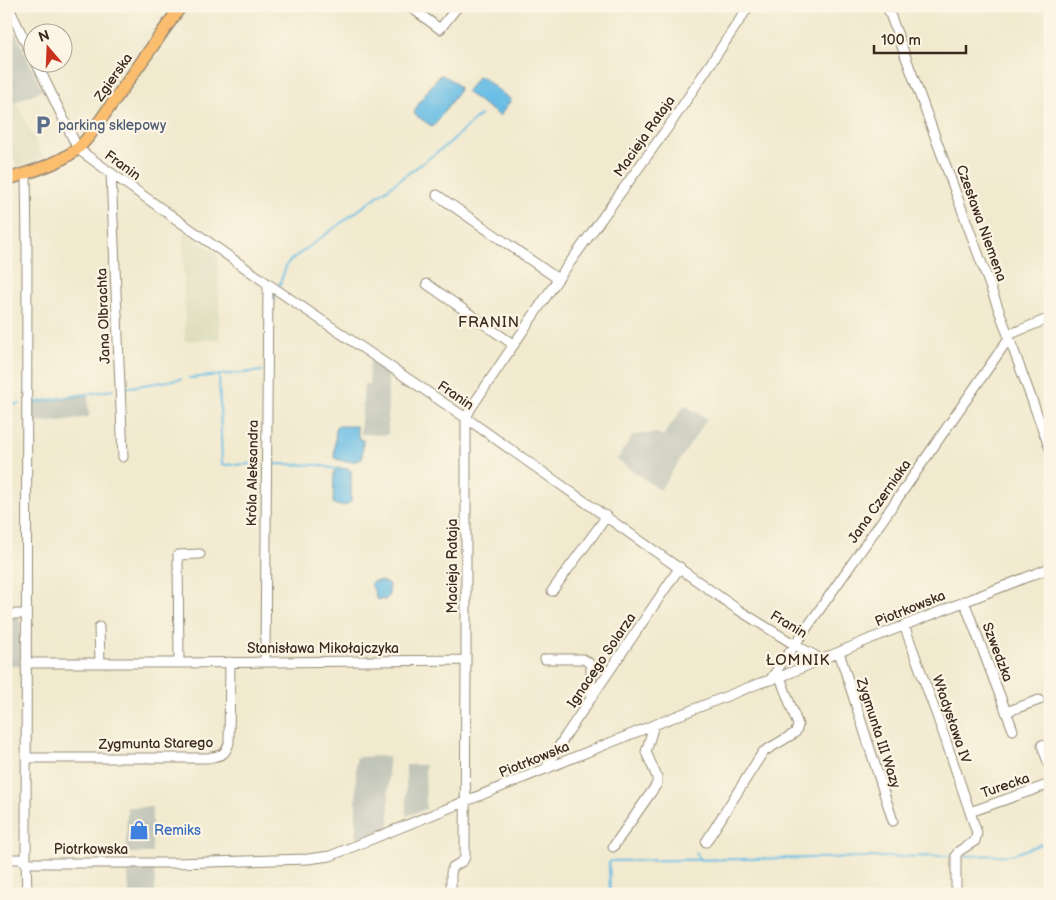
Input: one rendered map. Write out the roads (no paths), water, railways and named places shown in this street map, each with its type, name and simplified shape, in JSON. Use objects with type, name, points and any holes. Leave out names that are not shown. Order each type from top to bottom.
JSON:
[{"type":"main road","name":"Zgierska","points":[[6,180],[52,164],[78,149],[181,6]]},
{"type":"street","points":[[8,6],[22,35]]},
{"type":"street","points":[[409,6],[440,29],[458,6]]},
{"type":"street","name":"Macieja Rataja","points":[[452,894],[452,867],[463,861],[465,857],[466,418],[558,279],[671,123],[749,6]]},
{"type":"street","name":"Czesława Niemena","points":[[887,6],[1050,449]]},
{"type":"street","points":[[41,72],[78,149]]},
{"type":"street","name":"Franin","points":[[78,149],[268,284],[466,418],[737,608],[821,660]]},
{"type":"street","points":[[26,173],[27,894]]},
{"type":"street","name":"Jana Olbrachta","points":[[111,174],[122,457]]},
{"type":"street","points":[[437,196],[558,279]]},
{"type":"street","name":"Króla Aleksandra","points":[[264,662],[268,284]]},
{"type":"street","points":[[427,284],[514,345]]},
{"type":"street","points":[[1008,336],[1050,318]]},
{"type":"street","name":"Jana Czerniaka","points":[[770,680],[898,498],[1008,336]]},
{"type":"street","points":[[552,591],[607,516]]},
{"type":"street","points":[[179,663],[178,555],[200,554]]},
{"type":"street","name":"Ignacego Solarza","points":[[546,769],[566,735],[680,568]]},
{"type":"street","name":"Piotrkowska","points":[[6,859],[19,859],[36,863],[168,863],[324,858],[1050,568]]},
{"type":"street","name":"Szwedzka","points":[[964,601],[1013,730]]},
{"type":"street","points":[[6,614],[26,614]]},
{"type":"street","name":"Władysława IV","points":[[904,625],[977,833],[976,841],[959,851],[956,858],[956,894]]},
{"type":"street","points":[[99,627],[100,663]]},
{"type":"street","name":"Zygmunta III Wazy","points":[[839,652],[893,821]]},
{"type":"street","points":[[545,659],[584,659],[588,662],[590,666],[591,699]]},
{"type":"street","name":"Stanisława Mikołajczyka","points":[[26,663],[466,660]]},
{"type":"street","name":"Zygmunta Starego","points":[[26,758],[208,758],[220,756],[226,750],[229,743],[230,662]]},
{"type":"street","points":[[706,842],[764,752],[795,734],[798,725],[780,677]]},
{"type":"street","points":[[1006,712],[1039,700]]},
{"type":"street","points":[[613,847],[657,784],[657,777],[646,752],[654,725]]},
{"type":"street","points":[[1042,745],[1050,768]]},
{"type":"street","name":"Turecka","points":[[970,812],[1050,784]]},
{"type":"water","points":[[440,75],[451,80],[459,88],[433,127],[414,114],[422,99]]},
{"type":"water","points":[[478,77],[482,77],[511,100],[500,116],[466,92]]},
{"type":"water","points":[[336,426],[356,426],[359,439],[363,440],[362,459],[348,462],[334,458]]},
{"type":"water","points":[[335,469],[351,471],[351,501],[342,506],[333,503],[334,473]]},
{"type":"water","points":[[374,581],[389,585],[389,595],[385,600],[378,600],[376,597],[370,584]]},
{"type":"waterway","points":[[279,286],[287,264],[291,260],[448,144],[480,115]]},
{"type":"waterway","points":[[273,302],[276,294]]},
{"type":"waterway","points":[[189,378],[262,371]]},
{"type":"waterway","points":[[219,375],[222,465],[262,464]]},
{"type":"waterway","points":[[124,388],[181,379]]},
{"type":"waterway","points":[[31,403],[113,390]]},
{"type":"waterway","points":[[6,405],[20,404]]},
{"type":"waterway","points":[[270,464],[319,465],[335,469]]},
{"type":"waterway","points":[[960,856],[1011,855],[1050,841]]},
{"type":"waterway","points":[[696,852],[699,859]]},
{"type":"waterway","points":[[610,894],[609,863],[611,861],[951,856]]},
{"type":"place","name":"parking sklepowy","points":[[43,125]]},
{"type":"place","name":"Remiks","points":[[139,830]]},
{"type":"district","name":"FRANIN","points":[[489,322]]},
{"type":"district","name":"ŁOMNIK","points":[[798,660]]}]
